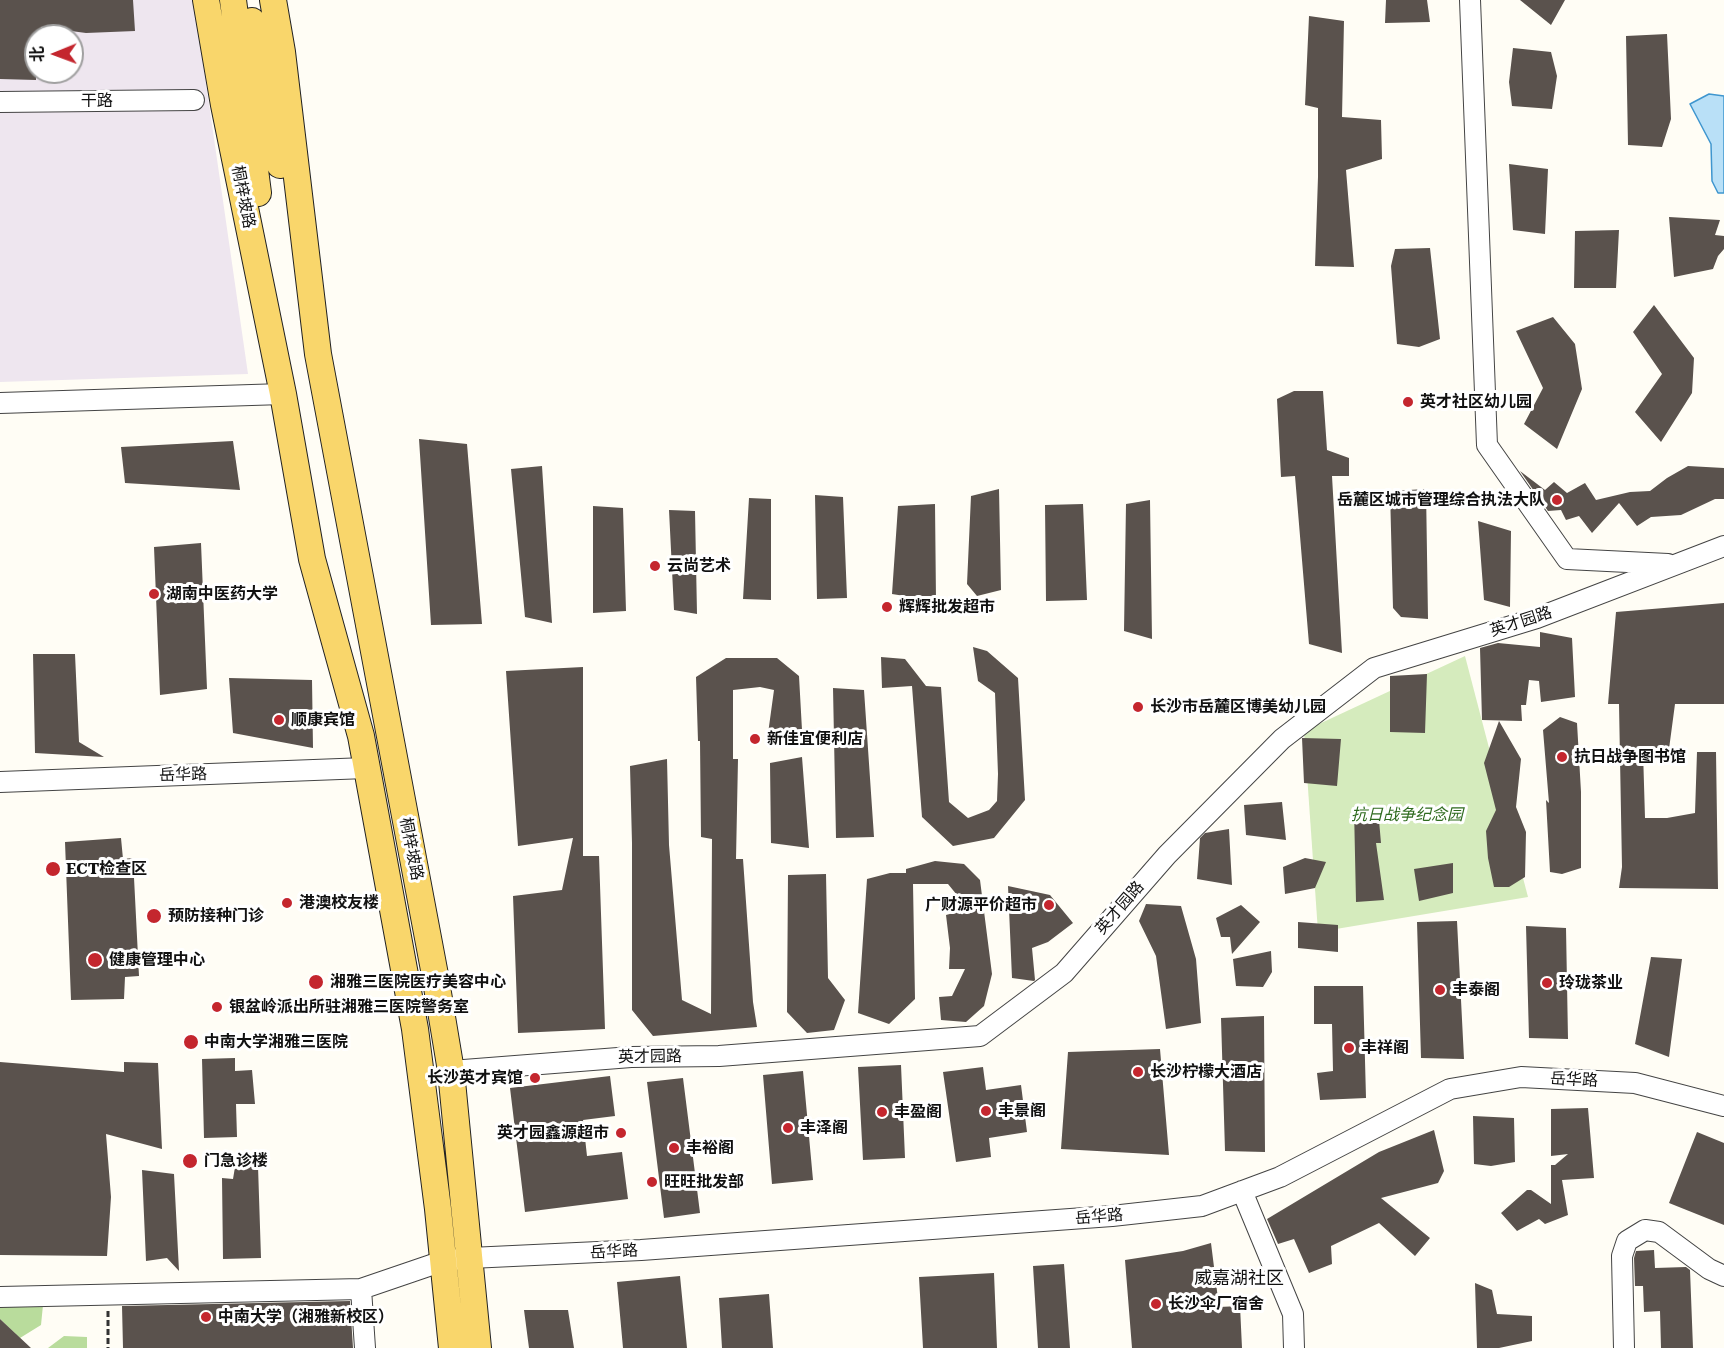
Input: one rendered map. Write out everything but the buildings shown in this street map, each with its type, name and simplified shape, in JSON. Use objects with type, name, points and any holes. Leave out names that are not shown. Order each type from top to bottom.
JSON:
[{"type":"main road","name":"桐梓坡路","points":[[207,0],[224,105],[283,394],[312,559],[361,736],[415,1029],[452,1348]]},
{"type":"main road","name":"桐梓坡路","points":[[233,0],[283,394]]},
{"type":"main road","name":"桐梓坡路","points":[[248,0],[318,354],[435,975],[451,1071],[478,1348]]},
{"type":"main road","name":"桐梓坡路","points":[[273,0],[282,52],[318,354]]},
{"type":"street","points":[[1470,0],[1487,445],[1567,559],[1677,565]]},
{"type":"street","name":"干路","points":[[0,102],[195,100]]},
{"type":"street","points":[[0,403],[283,394]]},
{"type":"street","name":"英才园路","points":[[451,1071],[631,1057],[719,1056],[980,1036],[1064,973],[1167,855],[1282,739],[1374,668],[1537,618],[1724,546]]},
{"type":"street","name":"岳华路","points":[[0,782],[366,768]]},
{"type":"street","name":"岳华路","points":[[0,1297],[361,1289],[443,1261],[470,1258],[641,1250],[1112,1216],[1202,1206],[1280,1177],[1450,1089],[1521,1077],[1635,1083],[1724,1106]]},
{"type":"street","points":[[1242,1191],[1293,1314],[1294,1348]]},
{"type":"street","points":[[1624,1348],[1622,1256],[1627,1241],[1645,1230],[1659,1232],[1710,1269],[1724,1276]]},
{"type":"street","points":[[361,1289],[365,1348]]},
{"type":"path","points":[[108,1294],[108,1348]]},
{"type":"shaded area","points":[[0,0],[194,0],[248,374],[0,382]]},
{"type":"green space","name":"抗日战争纪念园","points":[[1465,656],[1528,897],[1318,932],[1304,731]]},
{"type":"green space","points":[[0,1305],[43,1305],[41,1325],[20,1338],[0,1319]]},
{"type":"green space","points":[[64,1336],[87,1337],[87,1348],[48,1348]]},
{"type":"water","points":[[1709,94],[1724,96],[1724,193],[1718,193],[1712,181],[1711,144],[1690,104]]},
{"type":"place","name":"英才社区幼儿园","points":[[1408,402]]},
{"type":"place","name":"岳麓区城市管理综合执法大队","points":[[1557,500]]},
{"type":"place","name":"云尚艺术","points":[[655,566]]},
{"type":"place","name":"湖南中医药大学","points":[[154,594]]},
{"type":"place","name":"辉辉批发超市","points":[[887,607]]},
{"type":"place","name":"长沙市岳麓区博美幼儿园","points":[[1138,707]]},
{"type":"place","name":"顺康宾馆","points":[[279,720]]},
{"type":"place","name":"新佳宜便利店","points":[[755,739]]},
{"type":"place","name":"抗日战争图书馆","points":[[1562,757]]},
{"type":"place","name":"ECT检查区","points":[[53,869]]},
{"type":"place","name":"港澳校友楼","points":[[287,903]]},
{"type":"place","name":"广财源平价超市","points":[[1049,905]]},
{"type":"place","name":"预防接种门诊","points":[[154,916]]},
{"type":"place","name":"健康管理中心","points":[[95,960]]},
{"type":"place","name":"湘雅三医院医疗美容中心","points":[[316,982]]},
{"type":"place","name":"玲珑茶业","points":[[1547,983]]},
{"type":"place","name":"丰泰阁","points":[[1440,990]]},
{"type":"place","name":"银盆岭派出所驻湘雅三医院警务室","points":[[217,1007]]},
{"type":"place","name":"中南大学湘雅三医院","points":[[191,1042]]},
{"type":"place","name":"丰祥阁","points":[[1349,1048]]},
{"type":"place","name":"长沙柠檬大酒店","points":[[1138,1072]]},
{"type":"place","name":"长沙英才宾馆","points":[[535,1078]]},
{"type":"place","name":"丰景阁","points":[[986,1111]]},
{"type":"place","name":"丰盈阁","points":[[882,1112]]},
{"type":"place","name":"丰泽阁","points":[[788,1128]]},
{"type":"place","name":"英才园鑫源超市","points":[[621,1133]]},
{"type":"place","name":"丰裕阁","points":[[674,1148]]},
{"type":"place","name":"门急诊楼","points":[[190,1161]]},
{"type":"place","name":"旺旺批发部","points":[[652,1182]]},
{"type":"place","name":"长沙伞厂宿舍","points":[[1156,1304]]},
{"type":"place","name":"中南大学（湘雅新校区）","points":[[206,1317]]},
{"type":"district","name":"威嘉湖社区","points":[[1239,1279]]}]
